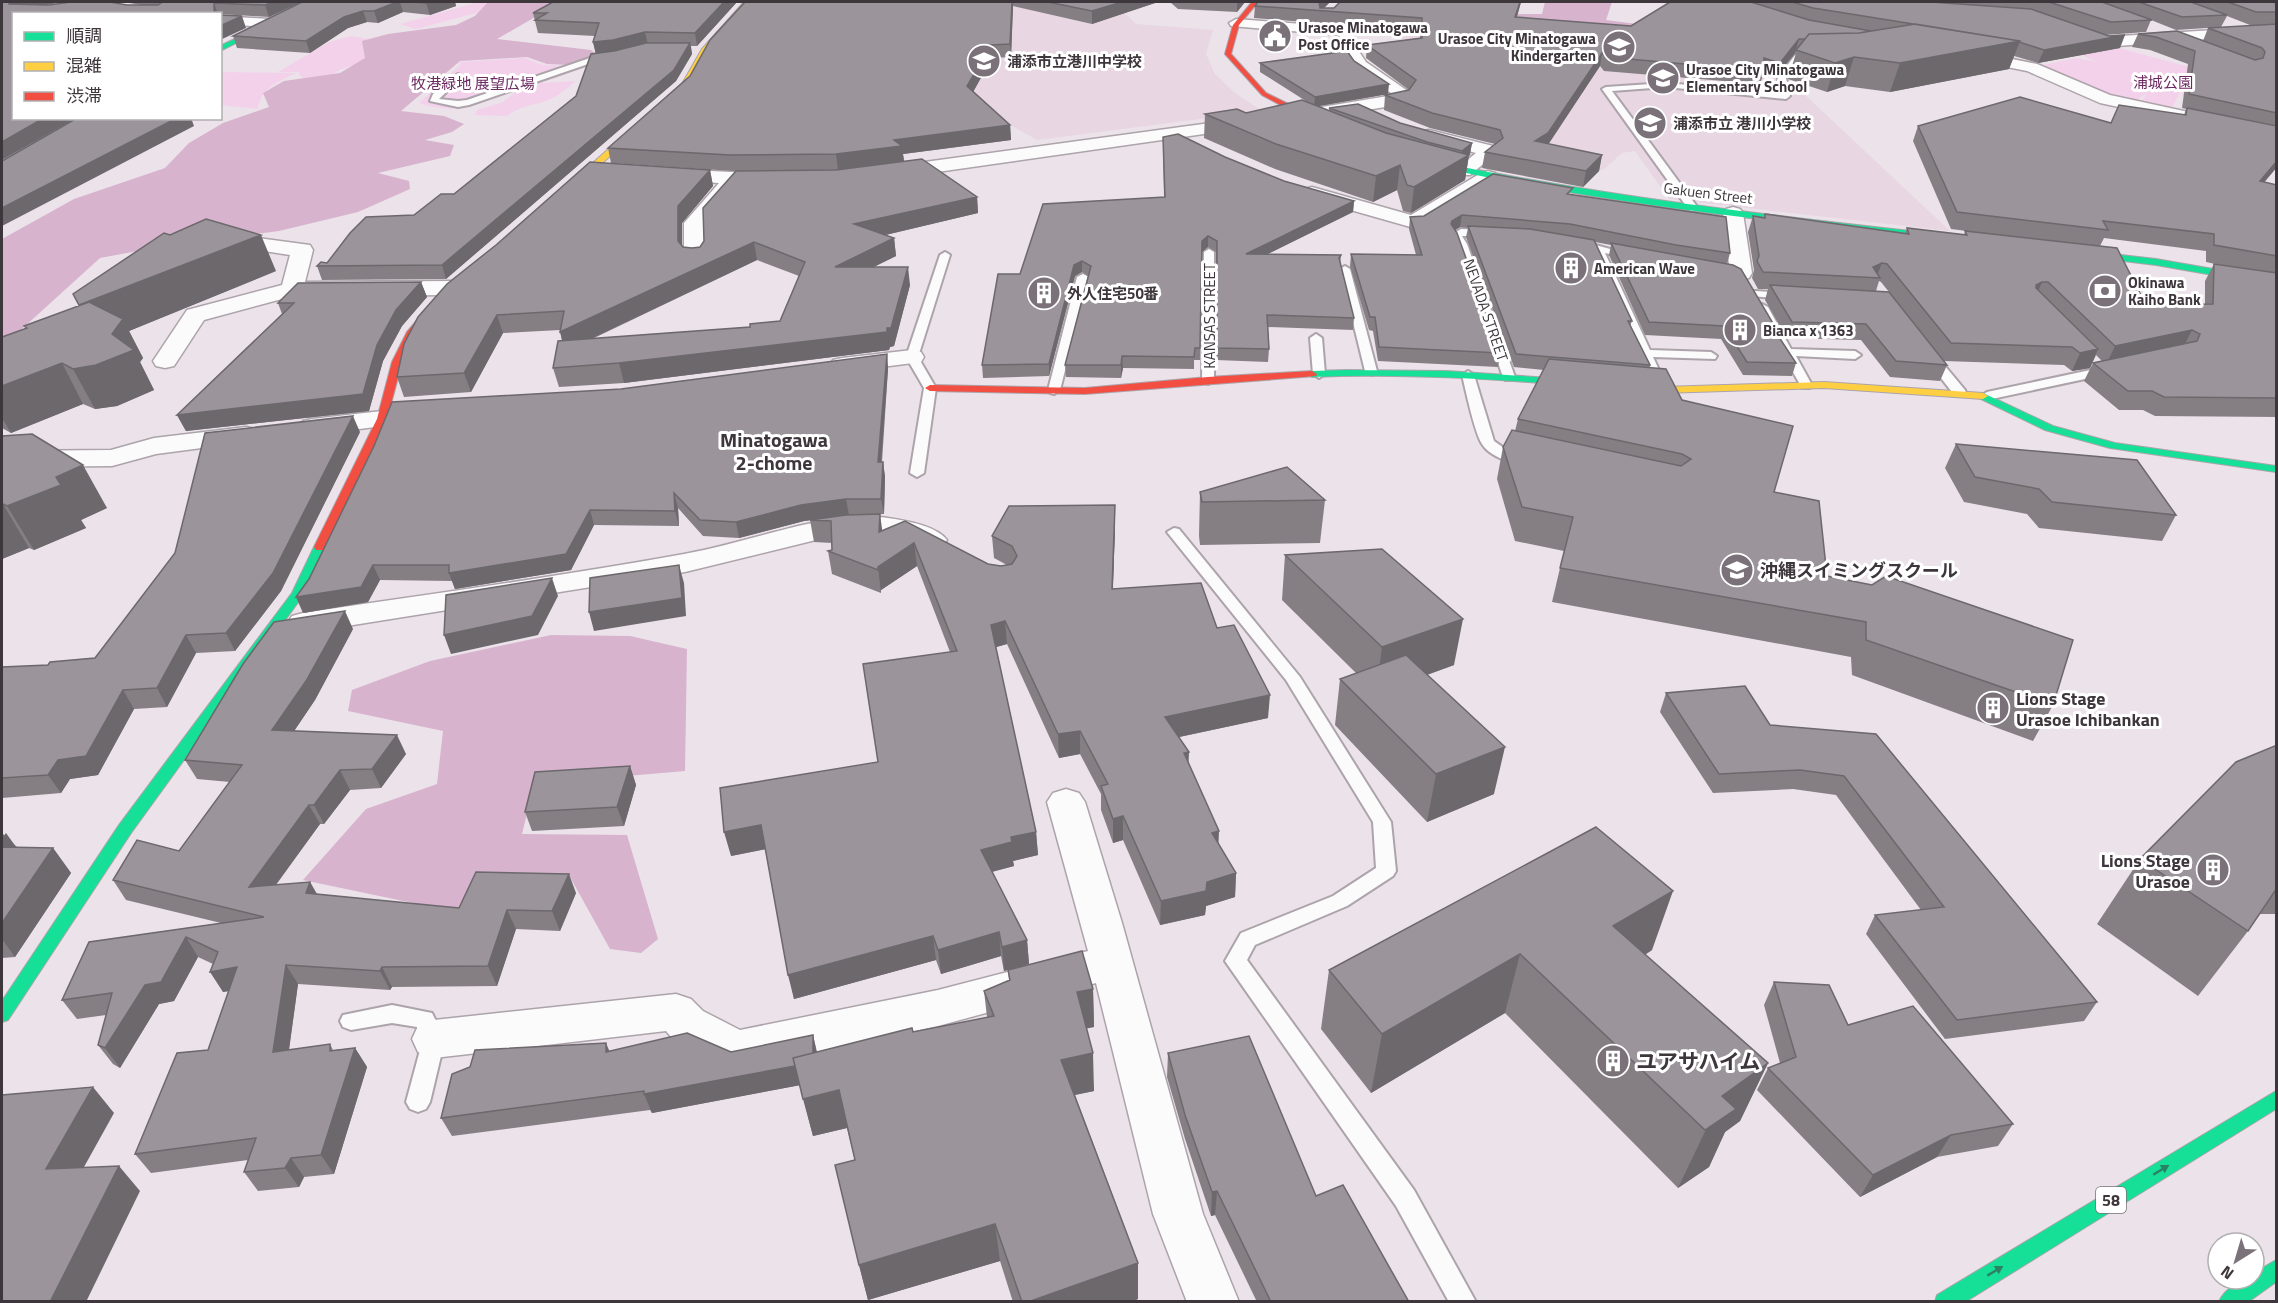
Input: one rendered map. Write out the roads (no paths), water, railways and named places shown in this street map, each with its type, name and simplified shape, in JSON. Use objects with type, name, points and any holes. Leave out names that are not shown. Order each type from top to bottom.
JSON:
[{"type":"main road","points":[[222,48],[315,2]]},
{"type":"main road","points":[[555,201],[686,85],[699,50],[747,2]]},
{"type":"main road","points":[[1255,2],[1241,13],[1231,34],[1228,54],[1264,94],[1302,116],[1339,132]]},
{"type":"main road","name":"Gakuen Street","points":[[1409,156],[1488,177],[1594,196],[1968,240]]},
{"type":"main road","points":[[2062,251],[2156,262],[2277,283]]},
{"type":"main road","points":[[2,1015],[125,830],[298,594],[393,411],[397,362],[412,332],[456,285]]},
{"type":"main road","points":[[930,388],[1085,391],[1208,380],[1371,371],[1509,377],[1592,384]]},
{"type":"main road","points":[[1615,386],[1662,390],[1806,385],[1902,388],[1987,396],[2013,412],[2049,428],[2114,446],[2277,469]]},
{"type":"main road","name":"58","points":[[1945,1302],[2277,1099]]},
{"type":"main road","points":[[2229,1302],[2277,1270]]},
{"type":"street","points":[[222,20],[269,23]]},
{"type":"street","points":[[2223,20],[2254,31]]},
{"type":"street","points":[[866,175],[1302,116],[1392,100],[1401,98],[1404,94],[1359,65],[1346,44],[1348,31],[1236,23]]},
{"type":"street","points":[[2147,25],[2209,52]]},
{"type":"street","points":[[2061,26],[2104,42],[2277,30]]},
{"type":"street","points":[[1953,52],[2031,67],[2083,91],[2115,102],[2277,135]]},
{"type":"street","points":[[1359,106],[1383,119]]},
{"type":"street","points":[[1411,129],[1490,151],[1463,171]]},
{"type":"street","points":[[1174,132],[1201,147]]},
{"type":"street","points":[[590,170],[614,172]]},
{"type":"street","points":[[650,174],[790,180]]},
{"type":"street","points":[[1294,185],[1325,198],[1414,222],[1488,177]]},
{"type":"street","points":[[695,257],[694,223],[734,179]]},
{"type":"street","points":[[1733,213],[1736,272]]},
{"type":"street","points":[[203,247],[250,243],[302,250],[292,289]]},
{"type":"street","points":[[165,361],[195,315],[292,289],[456,285]]},
{"type":"street","points":[[820,368],[912,357]]},
{"type":"street","points":[[2,459],[112,458],[154,446],[280,431],[393,411]]},
{"type":"street","points":[[272,630],[688,563],[804,532],[849,526],[886,525],[914,532],[960,554]]},
{"type":"street","points":[[1066,802],[1112,962],[1178,1214],[1213,1302]]},
{"type":"street","points":[[434,1039],[676,1012],[687,1024],[736,1050],[938,1008],[1112,962]]},
{"type":"lane","points":[[1692,208],[1606,89],[1666,85],[1786,96],[1782,78],[1798,57],[1819,57]]},
{"type":"lane","points":[[458,76],[436,96],[435,101],[458,105],[593,60],[616,58]]},
{"type":"lane","name":"NEVADA STREET","points":[[1506,234],[1461,232],[1456,235],[1462,244],[1509,377]]},
{"type":"lane","points":[[1567,241],[1640,257]]},
{"type":"lane","points":[[1598,249],[1662,390]]},
{"type":"lane","name":"KANSAS STREET","points":[[1208,380],[1209,252]]},
{"type":"lane","points":[[917,473],[930,388],[912,357],[945,255]]},
{"type":"lane","points":[[1345,269],[1371,371]]},
{"type":"lane","points":[[1736,272],[1755,294],[1806,385]]},
{"type":"lane","points":[[1054,390],[1083,277]]},
{"type":"lane","points":[[1755,294],[1799,296]]},
{"type":"lane","points":[[1316,338],[1319,374]]},
{"type":"lane","points":[[1924,348],[1960,393]]},
{"type":"lane","points":[[1787,352],[1855,355]]},
{"type":"lane","points":[[1645,353],[1711,356]]},
{"type":"lane","points":[[1987,396],[2099,367],[2126,367]]},
{"type":"lane","points":[[1468,375],[1488,443],[1506,456],[1539,464]]},
{"type":"lane","points":[[1174,532],[1292,677],[1382,822],[1386,871],[1340,901],[1248,939],[1236,961],[1405,1198],[1462,1302]]},
{"type":"lane","points":[[351,1022],[392,1014],[424,1018],[434,1039],[418,1102]]},
{"type":"place","name":"Urasoe Minatogawa Post Office","points":[[1275,36]]},
{"type":"place","name":"Urasoe City Minatogawa Kindergarten","points":[[1619,47]]},
{"type":"place","name":"浦添市立港川中学校","points":[[984,61]]},
{"type":"place","name":"Urasoe City Minatogawa Elementary School","points":[[1663,78]]},
{"type":"place","name":"浦添市立 港川小学校","points":[[1650,123]]},
{"type":"place","name":"American Wave","points":[[1571,268]]},
{"type":"place","name":"Okinawa Kaiho Bank","points":[[2105,291]]},
{"type":"place","name":"外人住宅50番","points":[[1044,293]]},
{"type":"place","name":"Bianca x 1363","points":[[1740,330]]},
{"type":"place","name":"沖縄スイミングスクール","points":[[1737,570]]},
{"type":"place","name":"Lions Stage Urasoe Ichibankan","points":[[1993,708]]},
{"type":"place","name":"Lions Stage Urasoe","points":[[2213,870]]},
{"type":"place","name":"ユアサハイム","points":[[1613,1061]]},
{"type":"district","name":"Minatogawa 2-chome","points":[[774,450]]},
{"type":"park label","name":"浦城公園","points":[[2163,82]]},
{"type":"park label","name":"牧港緑地 展望広場","points":[[473,83]]}]
